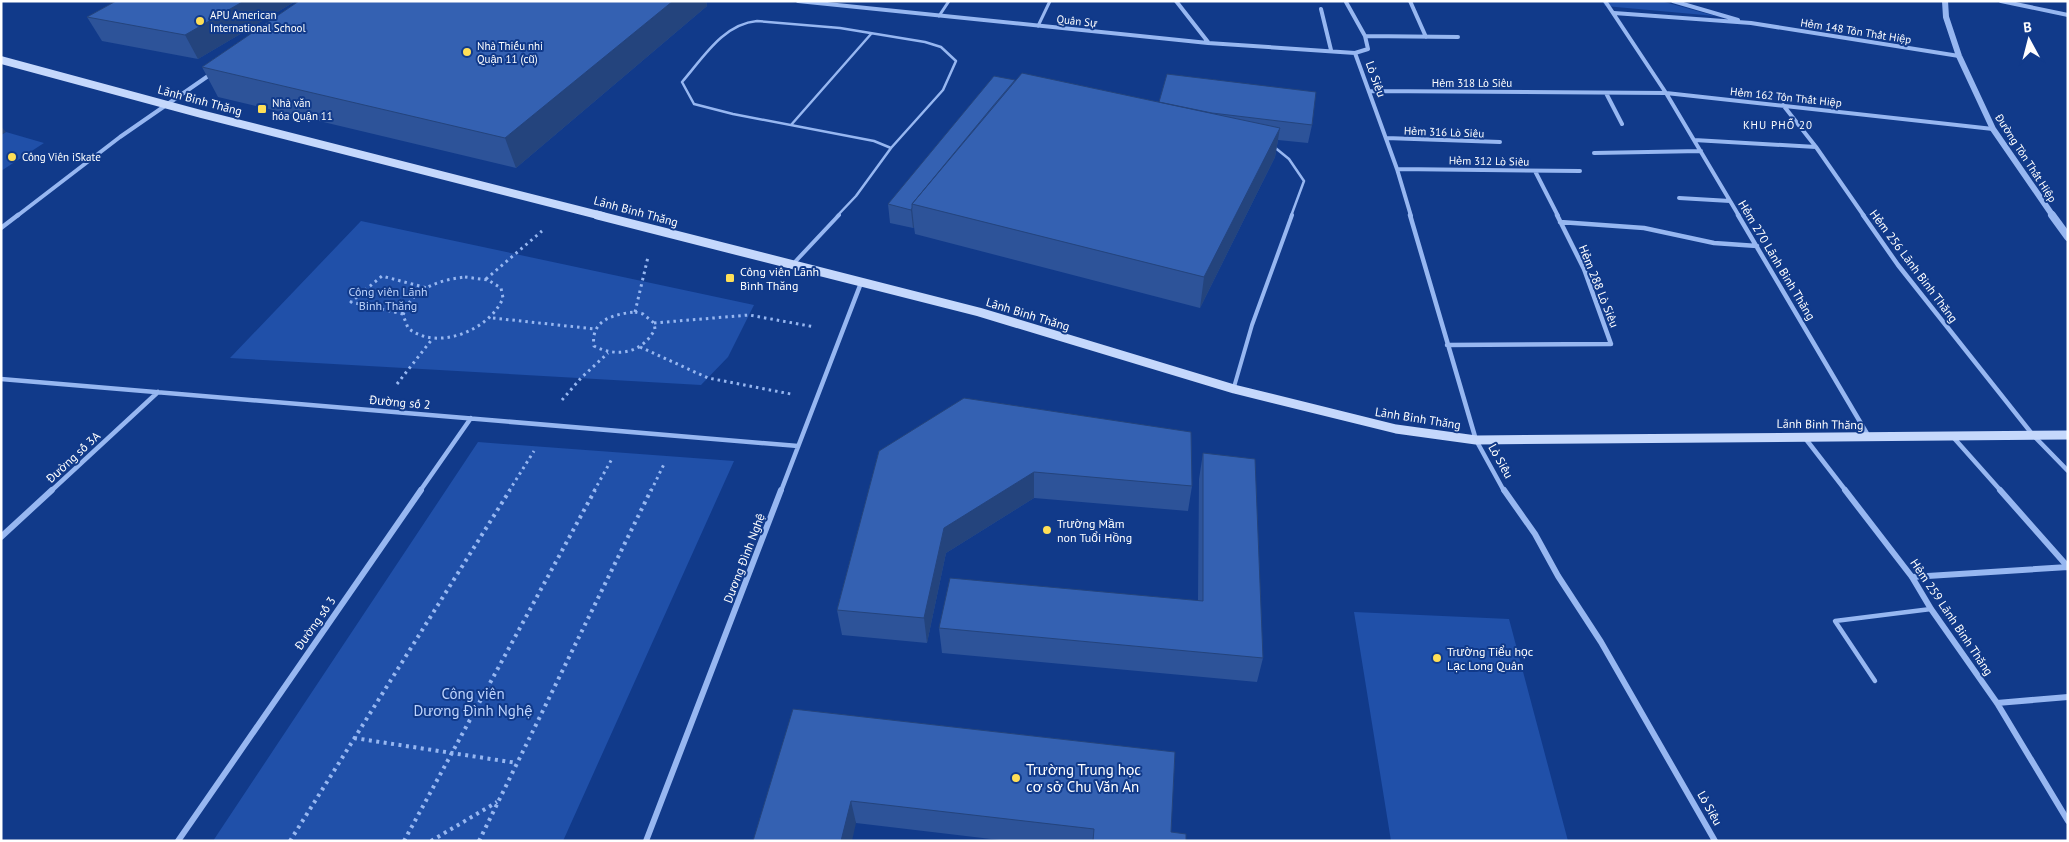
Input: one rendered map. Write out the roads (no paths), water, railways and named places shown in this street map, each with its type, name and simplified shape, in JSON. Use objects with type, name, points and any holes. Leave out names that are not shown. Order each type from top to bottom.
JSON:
[{"type":"main road","name":"Lãnh Binh Thăng","points":[[1,60],[201,114],[979,312],[1234,389],[1396,429],[1476,440],[2068,435]]},
{"type":"street","name":"Quân Sự","points":[[798,1],[1208,43],[1355,53]]},
{"type":"street","points":[[939,16],[950,1]]},
{"type":"street","points":[[1038,26],[1050,1]]},
{"type":"street","points":[[1176,1],[1208,43]]},
{"type":"street","points":[[1410,1],[1426,37]]},
{"type":"street","name":"Hẻm 270 Lãnh Binh Thăng","points":[[1605,1],[1666,93],[1870,437]]},
{"type":"street","name":"Hẻm 148 Tôn Thất Hiệp","points":[[1674,1],[1751,23]]},
{"type":"street","name":"Đường Tôn Thất Hiệp","points":[[1945,1],[1946,17],[1959,56],[1993,129],[2025,178],[2068,237]]},
{"type":"street","points":[[2002,1],[2068,16]]},
{"type":"street","points":[[1346,2],[1365,36],[1368,49],[1355,53]]},
{"type":"street","points":[[1321,9],[1331,50]]},
{"type":"street","name":"Hẻm 148 Tôn Thất Hiệp","points":[[1614,13],[1751,23],[1959,56]]},
{"type":"street","points":[[1365,36],[1458,37]]},
{"type":"street","name":"Lò Siêu","points":[[1355,53],[1397,169],[1476,440],[1506,494],[1536,534],[1558,576],[1602,642],[1715,841]]},
{"type":"street","points":[[1,228],[120,137],[218,70]]},
{"type":"street","name":"Hẻm 318 Lò Siêu","points":[[1369,92],[1576,93]]},
{"type":"street","name":"Hẻm 162 Tôn Thất Hiệp","points":[[1576,93],[1666,93],[1993,129]]},
{"type":"street","points":[[1606,93],[1622,124]]},
{"type":"street","name":"Hẻm 256 Lãnh Binh Thăng","points":[[1783,105],[1816,147],[1898,265],[2033,435],[2068,471]]},
{"type":"street","name":"Hẻm 316 Lò Siêu","points":[[1386,138],[1500,142]]},
{"type":"street","points":[[1694,140],[1816,147]]},
{"type":"street","points":[[1594,153],[1701,151]]},
{"type":"street","name":"Hẻm 312 Lò Siêu","points":[[1397,169],[1580,171]]},
{"type":"street","name":"Hẻm 288 Lò Siêu","points":[[1447,345],[1611,344],[1584,269],[1535,170]]},
{"type":"street","points":[[1679,198],[1730,201]]},
{"type":"street","points":[[1560,222],[1644,228],[1714,244],[1756,246]]},
{"type":"street","name":"Dương Đình Nghệ","points":[[646,841],[861,283]]},
{"type":"street","name":"Đường số 2","points":[[1,379],[798,446]]},
{"type":"street","name":"Đường số 3A","points":[[1,538],[158,392]]},
{"type":"street","name":"Đường số 3","points":[[178,841],[471,418]]},
{"type":"street","name":"Hẻm 259 Lãnh Binh Thăng","points":[[1804,436],[1912,577],[1931,609],[1998,703],[2068,821]]},
{"type":"street","points":[[1953,436],[2068,567]]},
{"type":"street","points":[[1912,577],[2068,567]]},
{"type":"street","points":[[1998,703],[2068,696]]},
{"type":"lane","points":[[792,265],[856,196],[891,148],[943,90],[956,61],[940,46],[792,22],[746,21],[717,42],[682,82],[694,104],[874,142],[891,148]]},
{"type":"lane","points":[[791,125],[871,34]]},
{"type":"lane","points":[[1234,389],[1252,325],[1304,182],[1290,159],[1268,142]]},
{"type":"lane","points":[[1875,681],[1835,620],[1931,609]]},
{"type":"place","name":"APU American International School","points":[[200,21]]},
{"type":"place","name":"Nhà Thiếu nhi Quận 11 (cũ)","points":[[467,52]]},
{"type":"place","name":"Nhà văn hóa Quận 11","points":[[262,109]]},
{"type":"place","name":"Công Viên iSkate","points":[[12,157]]},
{"type":"place","name":"Công viên Lãnh Bình Thăng","points":[[730,278]]},
{"type":"place","name":"Trường Mầm non Tuổi Hồng","points":[[1047,530]]},
{"type":"place","name":"Trường Tiểu học Lạc Long Quân","points":[[1437,658]]},
{"type":"place","name":"Trường Trung học cơ sở Chu Văn An","points":[[1016,778]]},
{"type":"district","name":"KHU PHỐ 20","points":[[1778,125]]},
{"type":"park label","name":"Công viên Lãnh Binh Thăng","points":[[388,298]]},
{"type":"park label","name":"Công viên Dương Đình Nghệ","points":[[473,702]]}]
